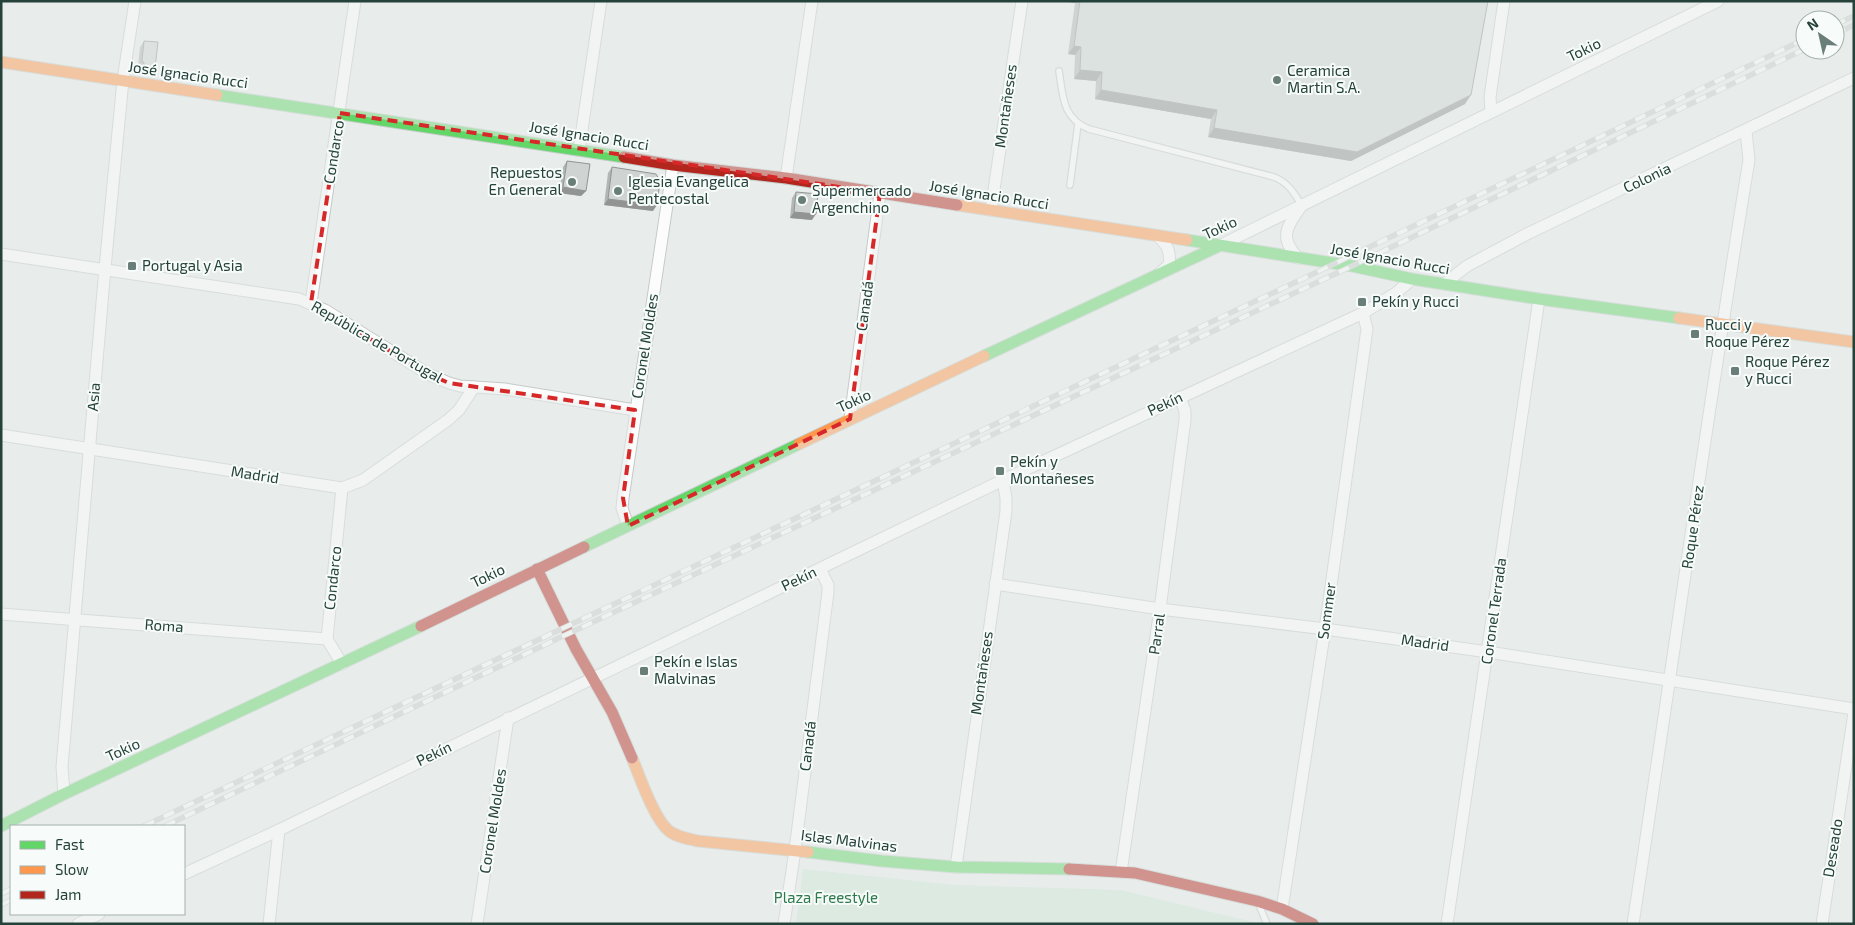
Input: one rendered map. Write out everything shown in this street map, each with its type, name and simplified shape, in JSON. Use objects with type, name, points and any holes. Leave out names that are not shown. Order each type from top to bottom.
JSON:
[{"type":"street","name":"Asia","points":[[64,794],[62,767],[105,268],[123,80],[135,1]]},
{"type":"street","name":"Condarco","points":[[311,303],[355,1]]},
{"type":"street","points":[[580,150],[602,1]]},
{"type":"street","points":[[786,178],[812,1]]},
{"type":"street","name":"Montañeses","points":[[991,210],[1022,1]]},
{"type":"street","points":[[1492,112],[1490,97],[1504,1]]},
{"type":"street","name":"Tokio","points":[[1,826],[64,794],[342,664],[537,569],[1219,246],[1718,1]]},
{"type":"street","name":"José Ignacio Rucci","points":[[1,62],[674,165],[786,178],[1352,266],[1412,279],[1539,299],[1854,342]]},
{"type":"street","name":"Colonia","points":[[1444,284],[1467,266],[1529,233],[1854,78]]},
{"type":"street","name":"Roque Pérez","points":[[1633,924],[1671,680],[1722,323],[1749,160],[1746,131]]},
{"type":"street","name":"Coronel Moldes","points":[[628,526],[622,508],[623,498],[674,165]]},
{"type":"street","name":"Canadá","points":[[850,420],[880,193]]},
{"type":"street","points":[[1298,258],[1289,249],[1286,241],[1286,232],[1301,206]]},
{"type":"street","points":[[1157,275],[1169,265],[1170,259],[1167,245],[1158,236]]},
{"type":"street","name":"República de Portugal","points":[[1,254],[291,297],[311,303],[325,310],[428,374],[455,384],[505,389],[635,410]]},
{"type":"street","name":"Pekín","points":[[185,874],[1003,480],[1363,313],[1389,298],[1412,279]]},
{"type":"street","name":"Coronel Terrada","points":[[1447,924],[1539,299]]},
{"type":"street","name":"Sommer","points":[[1282,909],[1325,629],[1367,329],[1363,313]]},
{"type":"street","name":"Madrid","points":[[1,435],[342,488],[364,480],[448,420],[459,410],[474,387]]},
{"type":"street","name":"Parral","points":[[1121,872],[1160,609],[1185,420],[1185,411],[1180,397]]},
{"type":"street","name":"Montañeses","points":[[956,866],[1006,510],[1003,480]]},
{"type":"street","name":"Condarco","points":[[326,639],[342,488]]},
{"type":"street","name":"Islas Malvinas","points":[[537,569],[576,649],[612,712],[659,819],[669,831],[681,837],[698,841],[795,850],[882,861],[956,866],[1121,872],[1257,901],[1282,909],[1313,924]]},
{"type":"street","name":"Canadá","points":[[784,924],[828,592],[828,585],[820,569]]},
{"type":"street","name":"Madrid","points":[[995,584],[1160,609],[1325,629],[1488,652],[1854,711]]},
{"type":"street","name":"Roma","points":[[1,614],[326,639]]},
{"type":"street","points":[[326,639],[342,664]]},
{"type":"street","name":"Deseado","points":[[1822,924],[1854,711]]},
{"type":"street","name":"Coronel Moldes","points":[[477,924],[508,718]]},
{"type":"street","points":[[269,924],[278,830]]},
{"type":"street","points":[[84,923],[97,915]]},
{"type":"lane","points":[[1059,72],[1065,107],[1078,124],[1089,129],[1274,177],[1290,186],[1301,206]]},
{"type":"lane","points":[[1070,185],[1078,124]]},
{"type":"lane","points":[[1257,901],[1267,924]]},
{"type":"highlighted area","points":[[340,113],[880,193],[850,419],[628,526],[623,498],[635,410],[449,383],[428,374],[311,303]]},
{"type":"green space","name":"Plaza Freestyle","points":[[803,869],[955,885],[1121,890],[1261,924],[796,924]]},
{"type":"building","name":"Ceramica Martin S.A.","points":[[1080,1],[1488,1],[1471,95],[1357,152],[1214,128],[1217,110],[1101,90],[1102,72],[1080,70],[1081,47],[1074,46]]},
{"type":"building","points":[[144,41],[158,42],[155,68],[146,67],[142,60]]},
{"type":"building","name":"Repuestos En General","points":[[567,161],[590,164],[586,191],[563,187]]},
{"type":"building","points":[[612,167],[656,174],[660,181],[657,205],[608,199]]},
{"type":"building","points":[[796,192],[818,194],[816,214],[794,212]]},
{"type":"railway","points":[[1845,20],[1854,16]]},
{"type":"railway","points":[[1845,29],[1854,25]]},
{"type":"railway","points":[[146,825],[1334,264],[1795,44]]},
{"type":"railway","points":[[167,825],[559,638],[1352,266],[1795,54]]},
{"type":"railway","points":[[1,894],[10,890]]},
{"type":"railway","points":[[1,905],[10,900]]},
{"type":"traffic: fast","points":[[217,95],[624,157]]},
{"type":"traffic: fast","points":[[1187,240],[1352,266],[1412,279],[1679,318]]},
{"type":"traffic: fast","points":[[984,356],[1219,246]]},
{"type":"traffic: fast","points":[[584,547],[799,444]]},
{"type":"traffic: fast","points":[[1,826],[64,794],[421,626]]},
{"type":"traffic: fast","points":[[808,852],[956,867],[1069,869]]},
{"type":"traffic: slow","points":[[1,62],[217,95]]},
{"type":"traffic: slow","points":[[957,205],[1187,240]]},
{"type":"traffic: slow","points":[[1679,318],[1854,342]]},
{"type":"traffic: slow","points":[[799,444],[984,356]]},
{"type":"traffic: slow","points":[[632,758],[653,808],[663,825],[672,833],[683,838],[698,841],[808,852]]},
{"type":"traffic: jam","points":[[624,157],[673,165],[786,178],[957,205]]},
{"type":"traffic: jam","points":[[421,626],[584,547]]},
{"type":"traffic: jam","points":[[537,569],[576,649],[612,712],[632,758]]},
{"type":"traffic: jam","points":[[1069,869],[1135,873],[1257,901],[1282,909],[1313,924]]},
{"type":"place","name":"Ceramica Martin S.A.","points":[[1277,80]]},
{"type":"place","name":"Repuestos En General","points":[[572,182]]},
{"type":"place","name":"Iglesia Evangelica Pentecostal","points":[[618,191]]},
{"type":"place","name":"Supermercado Argenchino","points":[[802,200]]},
{"type":"place","name":"Portugal y Asia","points":[[132,266]]},
{"type":"place","name":"Pekín y Rucci","points":[[1362,302]]},
{"type":"place","name":"Rucci y Roque Pérez","points":[[1695,334]]},
{"type":"place","name":"Roque Pérez y Rucci","points":[[1735,371]]},
{"type":"place","name":"Pekín y Montañeses","points":[[1000,471]]},
{"type":"place","name":"Pekín e Islas Malvinas","points":[[644,671]]}]
